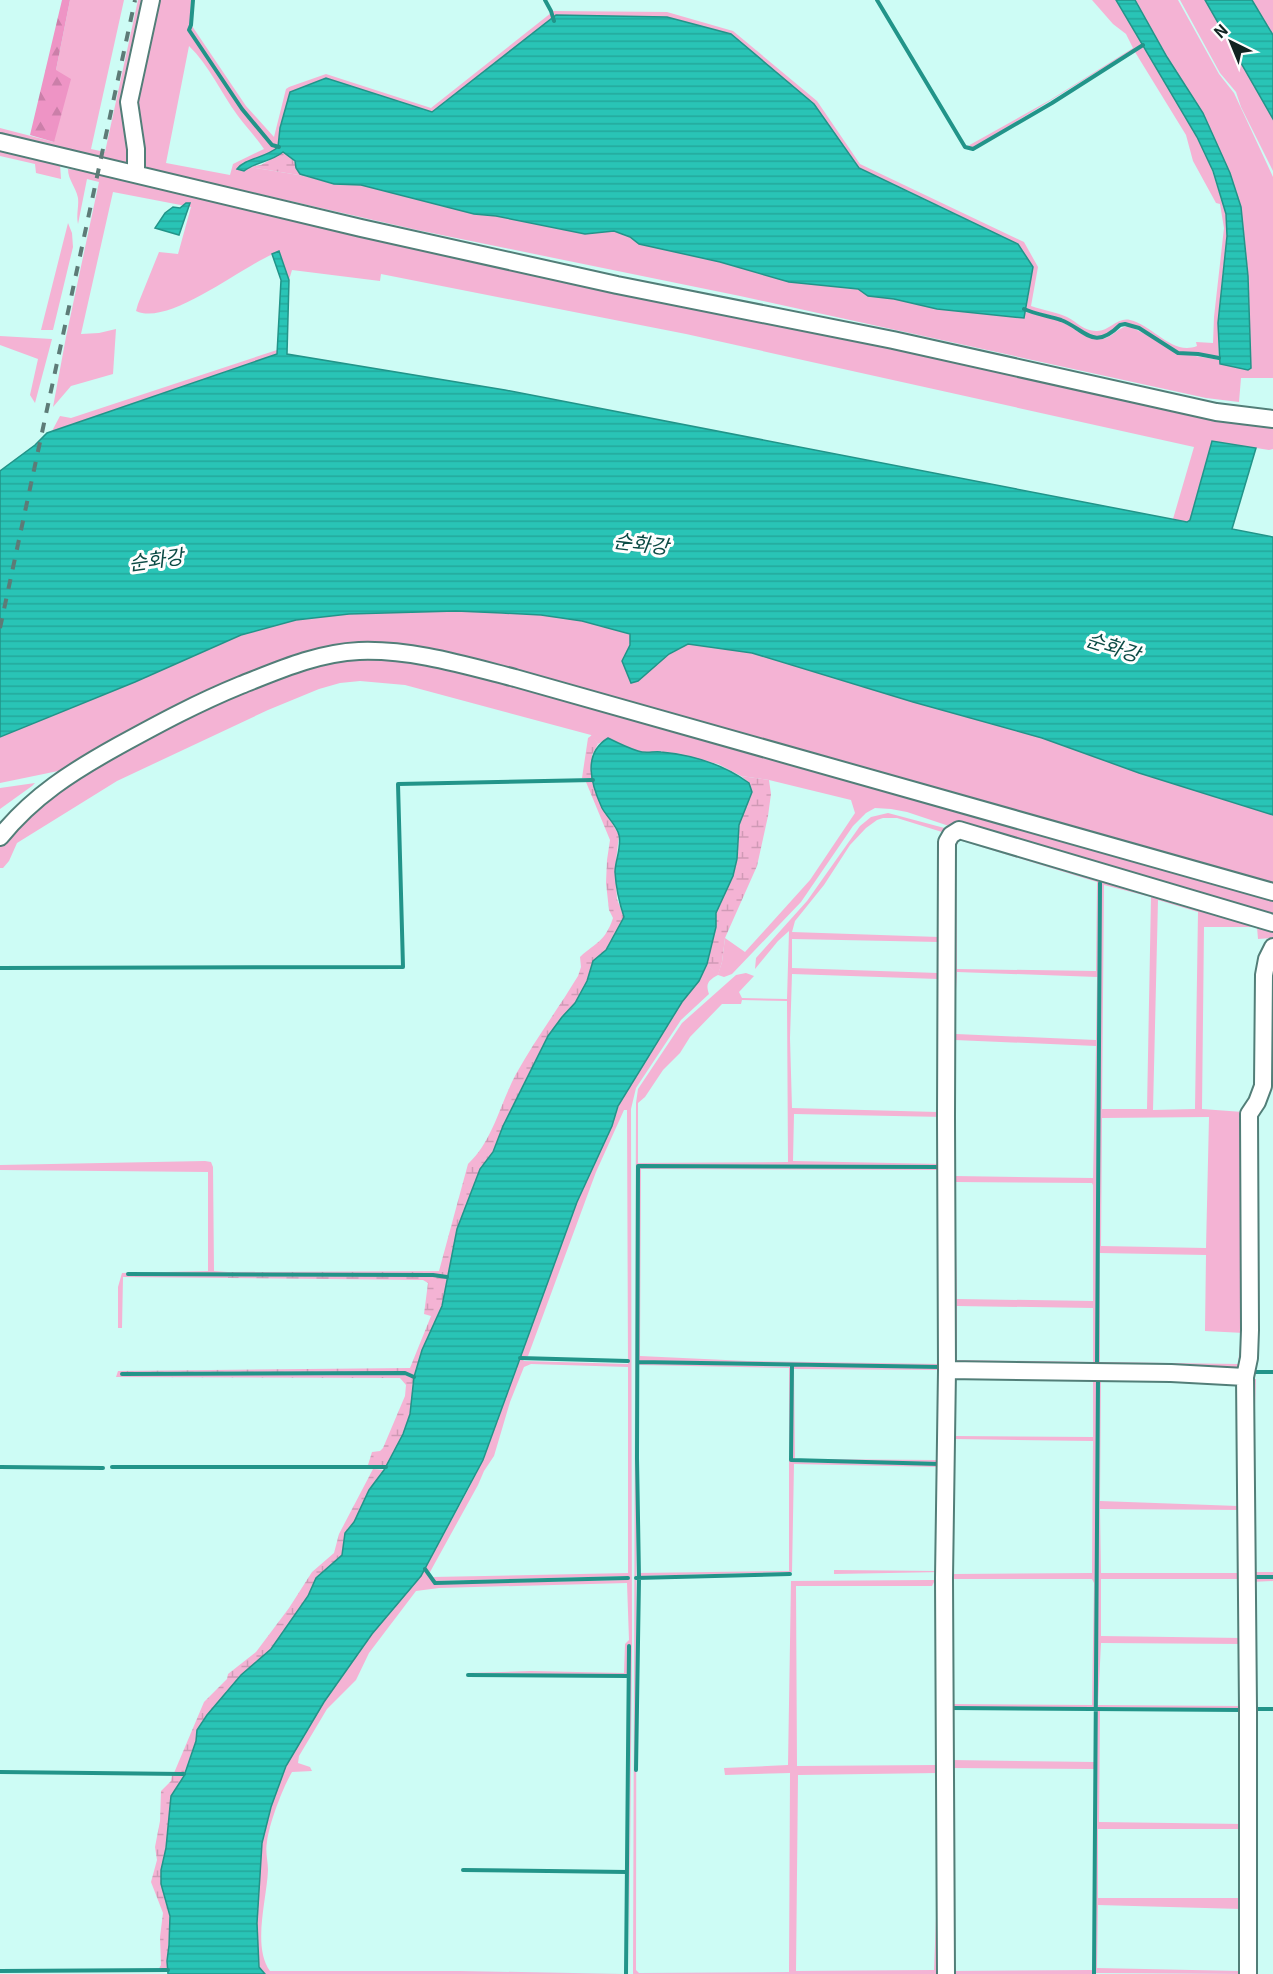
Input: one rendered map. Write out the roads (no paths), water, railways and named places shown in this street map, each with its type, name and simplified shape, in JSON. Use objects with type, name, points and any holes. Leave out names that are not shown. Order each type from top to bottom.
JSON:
[{"type":"street","points":[[136,174],[136,149],[129,102],[151,0]]},
{"type":"street","points":[[0,142],[361,228],[616,285],[893,340],[1216,412],[1273,419]]},
{"type":"street","points":[[0,837],[31,805],[78,768],[191,706],[291,665],[334,654],[374,651],[422,656],[516,678],[1273,892]]},
{"type":"street","points":[[946,1974],[944,1578],[947,1370],[947,842],[951,835],[959,831],[1273,923]]},
{"type":"street","points":[[1248,1974],[1245,1377],[1249,1358],[1250,1330],[1250,1114],[1263,1086],[1264,975],[1267,959],[1273,947]]},
{"type":"street","points":[[947,1370],[1171,1372],[1245,1377]]},
{"type":"water","points":[[1116,0],[1135,0],[1167,57],[1203,113],[1230,173],[1241,207],[1248,276],[1251,368],[1248,370],[1220,364],[1218,323],[1227,236],[1226,214],[1213,171],[1197,137]]},
{"type":"water","points":[[1205,0],[1252,0],[1273,35],[1273,119]]},
{"type":"water","points":[[556,15],[667,17],[731,34],[814,104],[859,168],[1018,244],[1033,267],[1024,318],[937,309],[894,299],[868,296],[858,289],[789,282],[720,262],[639,244],[630,237],[614,231],[585,234],[496,216],[474,214],[361,185],[334,184],[300,174],[295,161],[283,152],[244,171],[237,169],[245,162],[268,154],[278,147],[280,128],[290,92],[326,78],[432,112]]},
{"type":"water","points":[[190,203],[179,235],[155,228],[165,213],[173,207],[180,208]]},
{"type":"water","name":"순화강","points":[[279,251],[289,280],[287,354],[505,390],[1187,522],[1190,520],[1212,441],[1256,448],[1232,529],[1273,537],[1273,815],[1139,773],[1042,738],[752,653],[688,644],[669,654],[638,681],[631,683],[622,661],[630,645],[630,634],[582,621],[541,615],[456,611],[349,614],[296,620],[241,635],[135,682],[0,737],[0,471],[47,433],[277,354],[281,280],[272,254]]},
{"type":"water","points":[[608,738],[641,752],[673,753],[696,758],[729,771],[749,783],[752,792],[739,825],[737,859],[733,876],[716,913],[716,927],[707,964],[699,981],[682,1002],[618,1106],[612,1126],[577,1202],[483,1460],[421,1576],[372,1634],[324,1702],[286,1766],[271,1807],[262,1843],[257,1923],[259,1967],[265,1974],[168,1974],[170,1916],[161,1884],[161,1870],[166,1848],[171,1796],[184,1776],[196,1741],[197,1730],[241,1675],[271,1649],[308,1596],[316,1578],[342,1555],[345,1533],[354,1522],[369,1490],[384,1470],[403,1434],[410,1414],[414,1377],[422,1350],[442,1306],[457,1229],[480,1169],[493,1152],[503,1126],[548,1036],[575,1003],[587,981],[593,961],[606,950],[624,917],[615,872],[620,844],[619,835],[598,799],[591,770],[595,752]]},
{"type":"waterway","points":[[193,0],[189,30],[242,109],[272,145],[279,147]]},
{"type":"waterway","points":[[545,0],[554,21]]},
{"type":"waterway","points":[[877,0],[965,147],[973,149],[1052,103],[1143,45]]},
{"type":"waterway","points":[[1024,309],[1061,320],[1096,338],[1103,337],[1125,324],[1139,328],[1178,353],[1219,358]]},
{"type":"waterway","points":[[0,968],[403,967],[398,784],[593,780]]},
{"type":"waterway","points":[[1097,1368],[1100,883]]},
{"type":"waterway","points":[[636,1770],[639,1578],[638,1166],[939,1167]]},
{"type":"waterway","points":[[128,1274],[433,1275],[447,1277]]},
{"type":"waterway","points":[[520,1358],[628,1361]]},
{"type":"waterway","points":[[638,1362],[941,1367]]},
{"type":"waterway","points":[[792,1365],[791,1460],[940,1464]]},
{"type":"waterway","points":[[1255,1372],[1273,1372]]},
{"type":"waterway","points":[[122,1374],[405,1373],[414,1377]]},
{"type":"waterway","points":[[1094,1974],[1098,1378]]},
{"type":"waterway","points":[[0,1467],[103,1468]]},
{"type":"waterway","points":[[112,1467],[386,1467]]},
{"type":"waterway","points":[[425,1569],[435,1583],[628,1578]]},
{"type":"waterway","points":[[636,1578],[790,1574]]},
{"type":"waterway","points":[[1250,1577],[1273,1577]]},
{"type":"waterway","points":[[626,1974],[629,1646]]},
{"type":"waterway","points":[[468,1675],[628,1676]]},
{"type":"waterway","points":[[950,1708],[1242,1710]]},
{"type":"waterway","points":[[1253,1709],[1273,1709]]},
{"type":"waterway","points":[[0,1772],[184,1774]]},
{"type":"waterway","points":[[463,1870],[627,1872]]},
{"type":"waterway","points":[[0,1971],[168,1970]]},
{"type":"railway","points":[[0,628],[135,0]]}]
